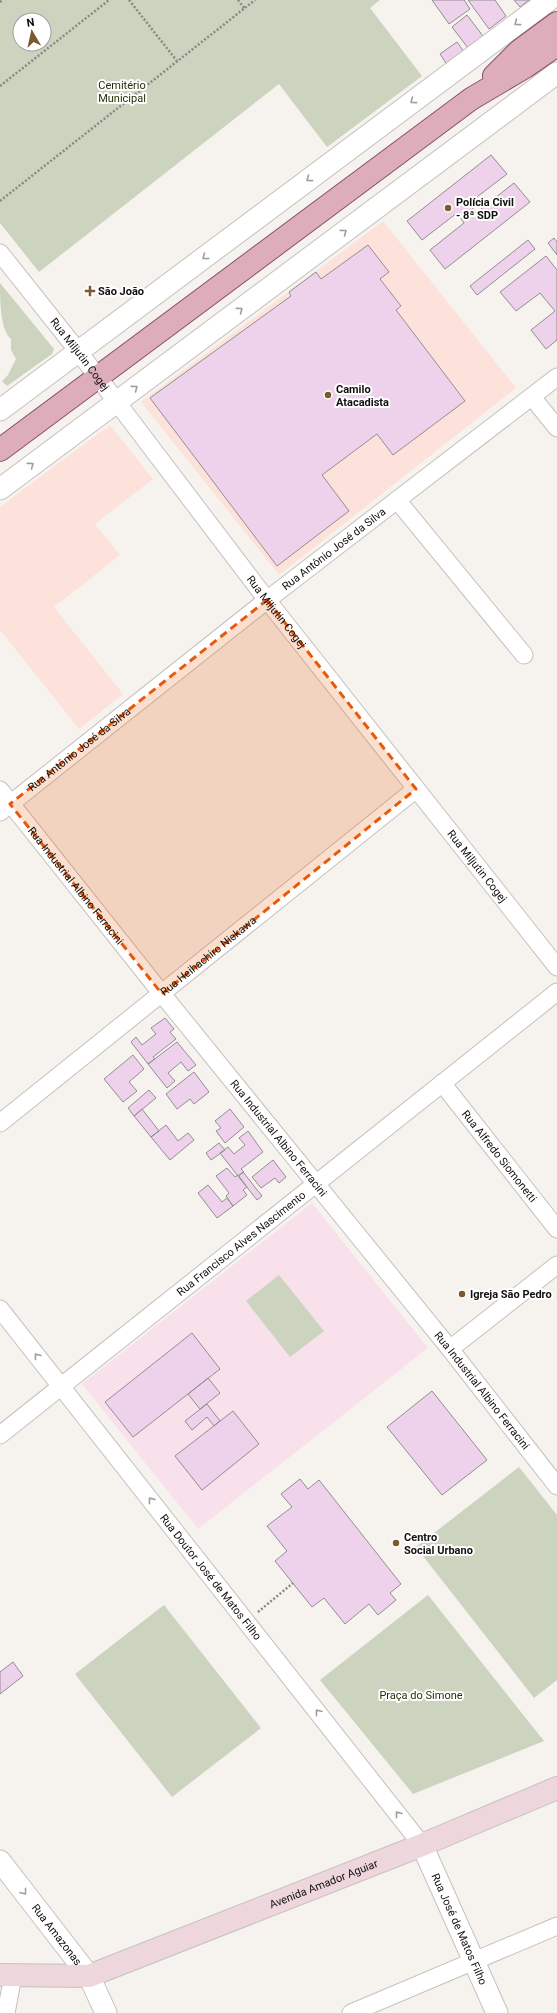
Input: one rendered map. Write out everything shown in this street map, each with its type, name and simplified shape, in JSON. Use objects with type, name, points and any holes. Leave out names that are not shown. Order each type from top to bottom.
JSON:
[{"type":"main road","points":[[0,450],[470,99],[519,51],[557,23]]},
{"type":"main road","points":[[470,99],[547,58],[557,45]]},
{"type":"main road","name":"Avenida Amador Aguiar","points":[[89,1976],[422,1845],[557,1788]]},
{"type":"main road","points":[[7,1976],[89,1976]]},
{"type":"street","points":[[0,410],[549,0]]},
{"type":"street","points":[[0,489],[557,73]]},
{"type":"street","name":"Rua Miljutin Cogej","points":[[0,253],[78,351],[267,600],[557,967]]},
{"type":"street","name":"Rua Antônio José da Silva","points":[[5,808],[267,600],[557,377]]},
{"type":"street","points":[[532,397],[557,428]]},
{"type":"street","points":[[397,500],[524,654]]},
{"type":"street","name":"Rua Heihachiro Niekawa","points":[[0,1123],[416,789]]},
{"type":"street","name":"Rua Industrial Albino Ferracini","points":[[0,790],[5,808],[162,994],[316,1183],[450,1349],[557,1486]]},
{"type":"street","name":"Rua Francisco Alves Nascimento","points":[[0,1435],[557,992]]},
{"type":"street","name":"Rua Alfredo Siomonetti","points":[[442,1083],[557,1229]]},
{"type":"street","points":[[450,1349],[557,1265]]},
{"type":"street","name":"Rua Doutor José de Matos Filho","points":[[0,1309],[422,1845]]},
{"type":"street","name":"Rua José de Matos Filho","points":[[422,1845],[497,2013]]},
{"type":"street","name":"Rua Amazonas","points":[[0,1861],[89,1976],[106,2013]]},
{"type":"street","points":[[351,2013],[557,1926]]},
{"type":"street","points":[[6,2013],[7,1976]]},
{"type":"path","points":[[0,86],[109,0]]},
{"type":"path","points":[[129,0],[177,62]]},
{"type":"path","points":[[238,0],[245,9]]},
{"type":"path","points":[[0,201],[256,0]]},
{"type":"path","points":[[247,1621],[293,1584]]},
{"type":"highlighted area","points":[[267,600],[416,789],[162,994],[10,804]]},
{"type":"shaded area","name":"Camilo Atacadista","points":[[383,221],[516,388],[279,575],[141,402]]},
{"type":"shaded area","points":[[110,425],[153,479],[95,524],[120,555],[54,607],[123,694],[79,729],[0,630],[0,507]]},
{"type":"shaded area","points":[[312,1203],[428,1348],[198,1529],[82,1384]]},
{"type":"green space","name":"Cemitério Municipal","points":[[0,0],[380,0],[370,8],[422,76],[327,147],[279,84],[39,272],[0,223]]},
{"type":"green space","points":[[0,283],[54,349],[52,354],[7,386],[2,381],[8,375],[16,359],[11,350],[11,339],[7,335],[3,322]]},
{"type":"green space","points":[[279,1275],[324,1331],[290,1357],[246,1301]]},
{"type":"green space","points":[[519,1467],[557,1515],[557,1680],[534,1698],[416,1547]]},
{"type":"green space","name":"Praça do Simone","points":[[428,1595],[544,1741],[413,1794],[320,1680]]},
{"type":"green space","points":[[164,1605],[261,1728],[172,1797],[75,1674]]},
{"type":"building","points":[[432,0],[464,0],[470,9],[449,24]]},
{"type":"building","points":[[468,0],[495,0],[506,16],[489,29]]},
{"type":"building","points":[[514,0],[529,0],[520,7]]},
{"type":"building","points":[[467,15],[486,40],[471,52],[452,27]]},
{"type":"building","points":[[457,42],[467,56],[450,69],[440,54]]},
{"type":"building","name":"Polícia Civil - 8ª SDP","points":[[491,155],[507,174],[469,203],[476,213],[514,183],[530,202],[445,269],[430,250],[464,223],[457,213],[422,240],[407,221]]},
{"type":"building","points":[[554,238],[557,242],[557,255],[548,243]]},
{"type":"building","points":[[528,240],[535,249],[477,295],[470,286]]},
{"type":"building","name":"Camilo Atacadista","points":[[368,245],[389,272],[380,279],[401,306],[396,310],[465,401],[393,455],[377,434],[322,475],[349,511],[277,566],[150,398],[291,296],[289,292],[316,272],[321,279]]},
{"type":"building","points":[[546,256],[557,270],[557,340],[546,349],[531,330],[555,311],[540,293],[516,311],[500,292]]},
{"type":"building","points":[[165,1018],[174,1029],[170,1032],[176,1039],[153,1057],[155,1059],[148,1064],[131,1042],[136,1037],[142,1045],[156,1034],[151,1028]]},
{"type":"building","points":[[177,1042],[196,1065],[188,1071],[181,1062],[168,1073],[175,1081],[167,1088],[148,1064]]},
{"type":"building","points":[[133,1055],[144,1069],[129,1082],[137,1091],[123,1102],[104,1079]]},
{"type":"building","points":[[194,1072],[209,1092],[194,1104],[190,1099],[177,1109],[166,1094]]},
{"type":"building","points":[[149,1090],[156,1098],[134,1116],[128,1108]]},
{"type":"building","points":[[142,1109],[159,1131],[151,1137],[134,1116]]},
{"type":"building","points":[[230,1109],[244,1127],[225,1143],[216,1131],[221,1128],[215,1121]]},
{"type":"building","points":[[166,1125],[178,1141],[188,1133],[194,1140],[170,1160],[151,1137]]},
{"type":"building","points":[[248,1131],[263,1152],[241,1169],[244,1172],[238,1176],[220,1153],[228,1147],[234,1154],[245,1145],[239,1138]]},
{"type":"building","points":[[219,1143],[225,1150],[211,1160],[206,1153]]},
{"type":"building","points":[[273,1160],[286,1177],[279,1183],[275,1178],[261,1188],[252,1177]]},
{"type":"building","points":[[227,1168],[235,1177],[238,1175],[247,1187],[243,1190],[247,1195],[233,1206],[226,1196],[229,1193],[216,1176]]},
{"type":"building","points":[[243,1172],[262,1196],[257,1200],[238,1176]]},
{"type":"building","points":[[208,1185],[222,1202],[227,1198],[233,1206],[217,1218],[198,1193]]},
{"type":"building","points":[[192,1333],[220,1369],[133,1437],[105,1402]]},
{"type":"building","points":[[208,1378],[220,1393],[200,1409],[188,1394]]},
{"type":"building","points":[[432,1391],[487,1460],[442,1495],[387,1427]]},
{"type":"building","points":[[207,1404],[220,1421],[214,1426],[207,1417],[192,1430],[185,1421]]},
{"type":"building","points":[[233,1411],[259,1444],[202,1490],[175,1456]]},
{"type":"building","points":[[300,1479],[308,1489],[319,1480],[401,1584],[390,1593],[396,1600],[378,1615],[369,1604],[345,1624],[324,1598],[312,1607],[275,1561],[287,1551],[267,1526],[292,1507],[281,1494]]},
{"type":"building","points":[[13,1662],[23,1676],[0,1694],[0,1672]]},
{"type":"place","name":"Polícia Civil - 8ª SDP","points":[[448,208]]},
{"type":"place","name":"São João","points":[[90,291]]},
{"type":"place","name":"Camilo Atacadista","points":[[328,395]]},
{"type":"place","name":"Igreja São Pedro","points":[[462,1294]]},
{"type":"place","name":"Centro Social Urbano","points":[[396,1543]]}]
